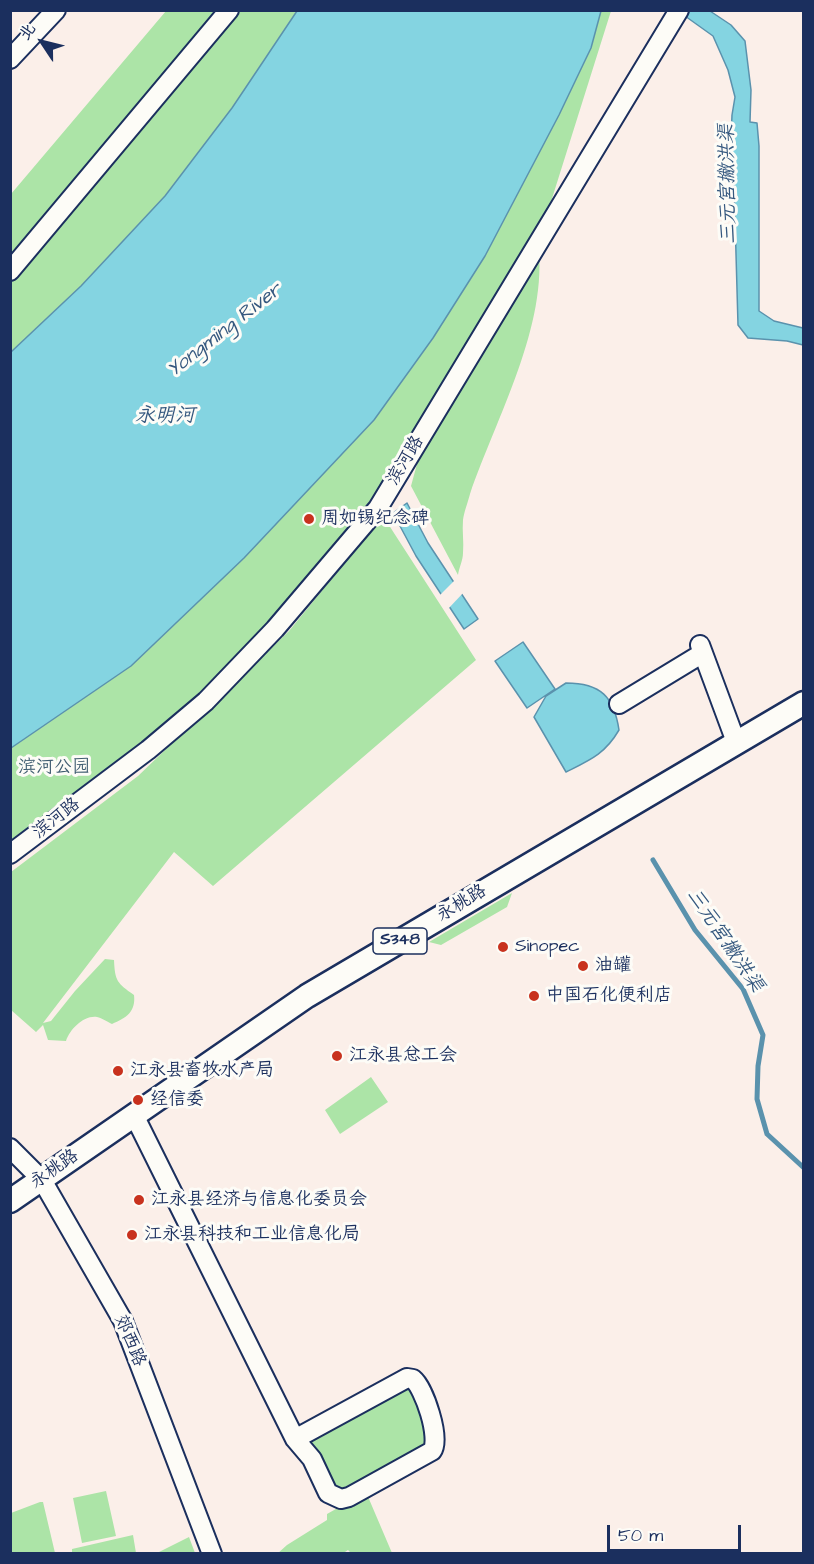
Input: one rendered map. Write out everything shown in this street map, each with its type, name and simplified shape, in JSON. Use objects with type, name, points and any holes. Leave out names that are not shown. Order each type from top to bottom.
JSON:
[{"type":"main road","name":"永桃路","points":[[10,1200],[307,996],[804,703]]},
{"type":"street","points":[[10,59],[56,10]]},
{"type":"street","points":[[10,271],[229,10]]},
{"type":"street","name":"滨河路","points":[[10,855],[148,750],[206,701],[274,629],[378,508],[678,12]]},
{"type":"street","points":[[619,704],[702,649],[736,742]]},
{"type":"street","points":[[134,1115],[295,1439],[312,1459],[328,1492],[340,1499],[349,1497],[432,1451],[436,1445],[436,1433],[420,1388],[412,1379],[406,1378],[295,1439]]},
{"type":"street","name":"郊西路","points":[[10,1148],[42,1180],[123,1321],[212,1554]]},
{"type":"green space","points":[[166,11],[297,11],[232,108],[165,196],[81,286],[11,352],[11,194]]},
{"type":"green space","name":"滨河公园","points":[[601,11],[611,11],[538,243],[539,274],[536,306],[528,338],[518,371],[465,510],[463,556],[458,575],[411,486],[426,431],[378,508],[205,700],[11,854],[11,748],[131,666],[244,558],[374,420],[433,338],[485,256],[559,115],[591,48]]},
{"type":"green space","points":[[383,516],[476,660],[213,886],[174,852],[43,1023],[51,1021],[105,959],[114,960],[118,981],[134,995],[132,1010],[126,1017],[112,1024],[97,1017],[87,1018],[74,1028],[66,1041],[48,1040],[43,1025],[36,1032],[11,1010],[11,872],[138,776],[289,631]]},
{"type":"green space","points":[[512,893],[507,907],[441,945],[429,942]]},
{"type":"green space","points":[[371,1077],[388,1102],[340,1134],[325,1110]]},
{"type":"green space","points":[[407,1378],[436,1445],[341,1499],[297,1443]]},
{"type":"green space","points":[[106,1491],[116,1536],[82,1543],[73,1498]]},
{"type":"green space","points":[[366,1492],[392,1553],[351,1553],[348,1550],[342,1554],[277,1554],[287,1545],[327,1520],[327,1514]]},
{"type":"green space","points":[[43,1502],[55,1553],[11,1553],[11,1513]]},
{"type":"green space","points":[[133,1535],[136,1553],[72,1553],[72,1549]]},
{"type":"green space","points":[[189,1537],[195,1553],[157,1553]]},
{"type":"water","name":"永明河","points":[[297,11],[601,11],[591,48],[559,115],[485,256],[433,338],[374,420],[244,558],[131,666],[11,748],[11,352],[81,286],[165,196],[232,108]]},
{"type":"water","points":[[678,11],[710,11],[731,25],[745,41],[751,90],[750,122],[757,123],[759,146],[759,311],[774,321],[803,328],[803,345],[787,341],[748,338],[738,325],[734,183],[730,162],[735,97],[728,70],[713,36]]},
{"type":"water","points":[[407,503],[428,543],[478,619],[464,629],[416,556],[393,513]]},
{"type":"water","points":[[523,642],[555,689],[527,708],[495,661]]},
{"type":"water","points":[[566,683],[588,686],[604,694],[614,709],[619,730],[602,751],[566,772],[534,717],[546,696]]},
{"type":"pier","points":[[456,579],[464,592],[448,609],[439,596]]},
{"type":"waterway","name":"三元宫撇洪渠","points":[[653,860],[695,930],[743,989],[763,1035],[758,1066],[757,1099],[767,1134],[804,1168]]},
{"type":"place","name":"周如锡纪念碑","points":[[309,519]]},
{"type":"place","name":"Sinopec","points":[[503,947]]},
{"type":"place","name":"油罐","points":[[583,966]]},
{"type":"place","name":"中国石化便利店","points":[[534,996]]},
{"type":"place","name":"江永县总工会","points":[[337,1056]]},
{"type":"place","name":"江永县畜牧水产局","points":[[118,1071]]},
{"type":"place","name":"经信委","points":[[138,1100]]},
{"type":"place","name":"江永县经济与信息化委员会","points":[[139,1200]]},
{"type":"place","name":"江永县科技和工业信息化局","points":[[132,1235]]},
{"type":"water label","name":"Yongming River","points":[[225,331]]}]
